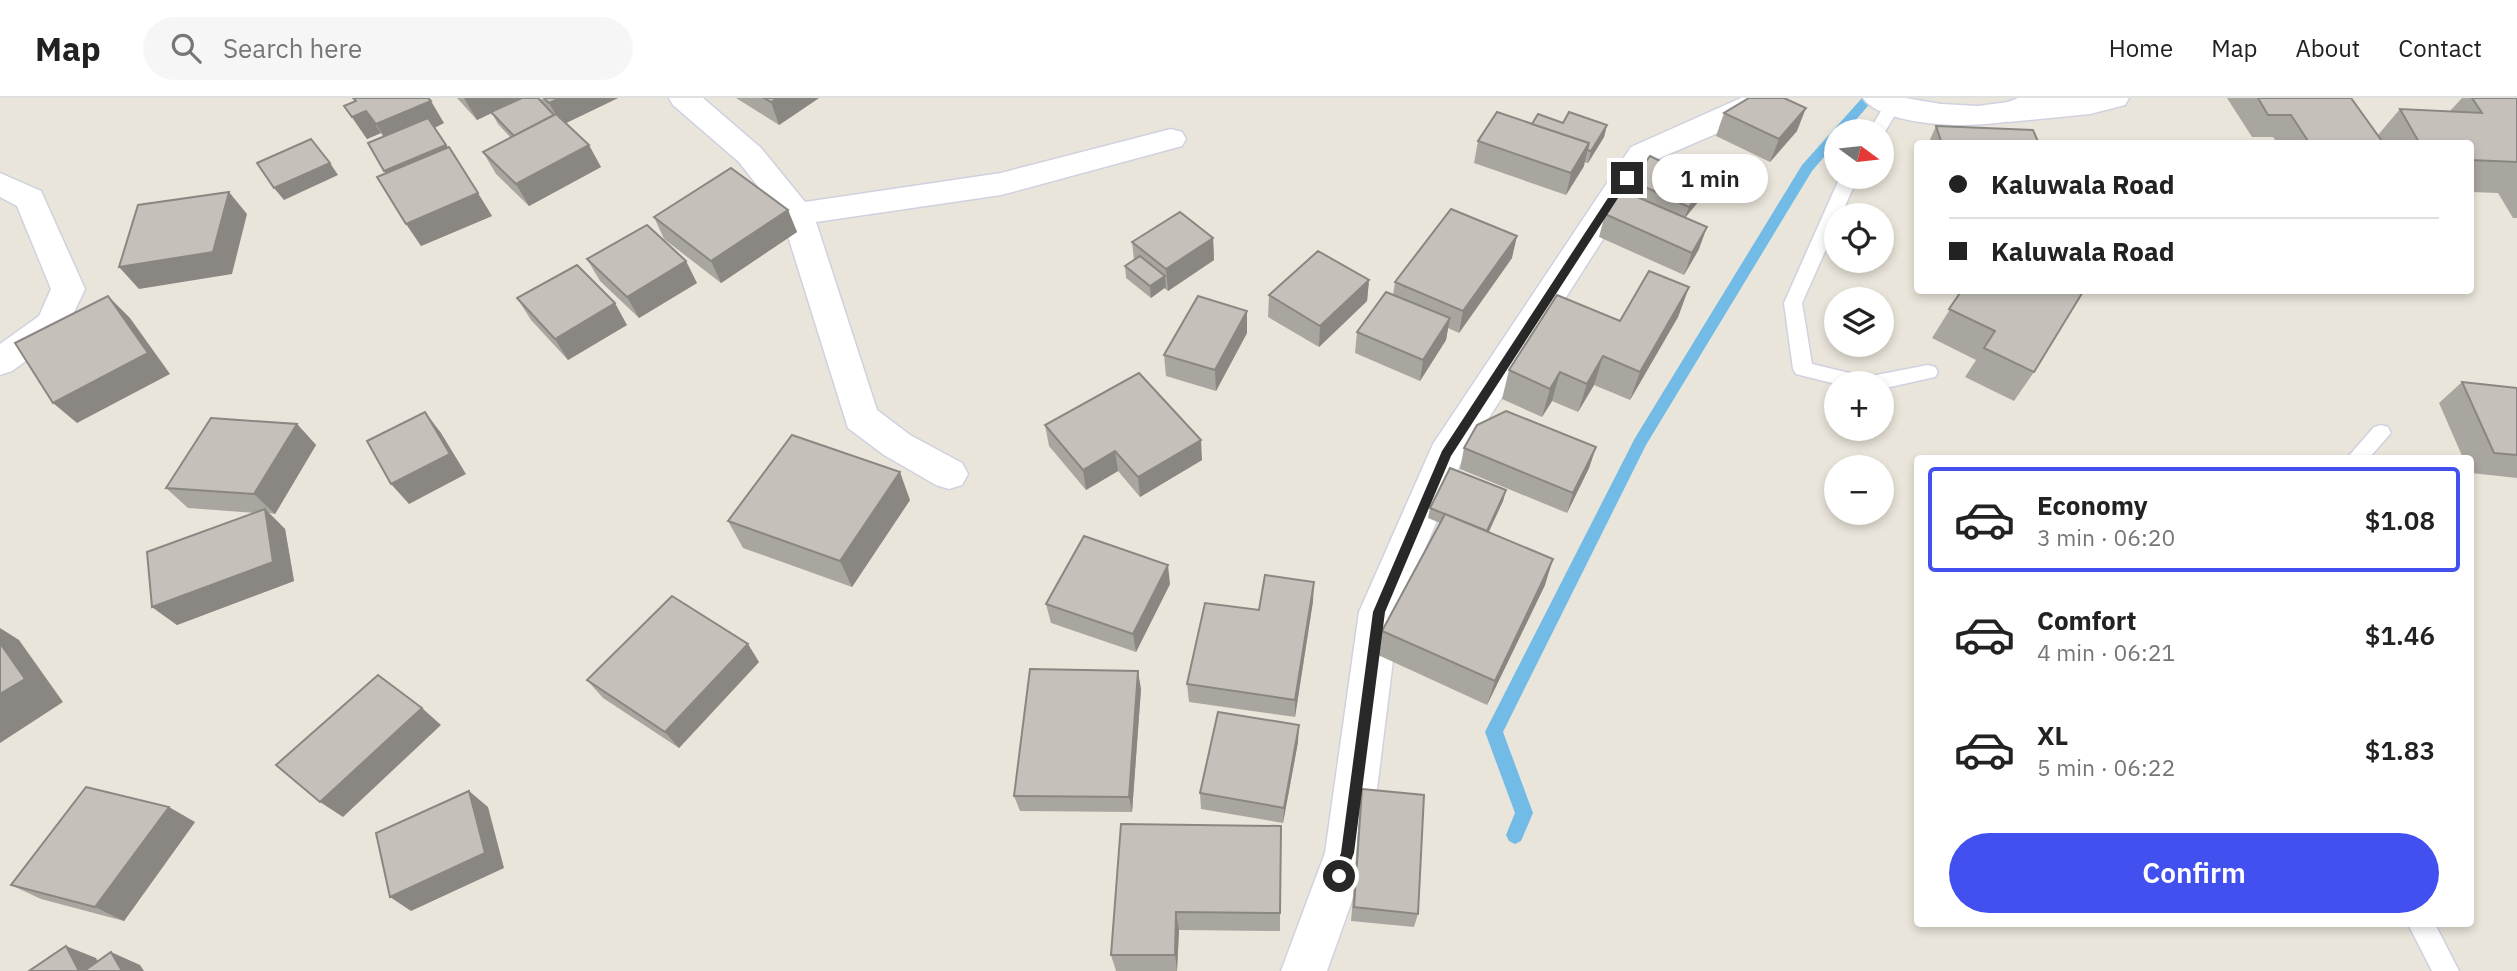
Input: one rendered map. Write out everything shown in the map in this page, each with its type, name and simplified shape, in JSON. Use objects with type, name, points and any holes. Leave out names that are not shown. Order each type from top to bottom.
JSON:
[{"type":"street","points":[[684,98],[750,155],[797,214],[861,418],[897,445],[949,474]]},
{"type":"street","points":[[1304,971],[1348,853],[1379,612],[1446,454],[1642,155],[1745,109],[1761,98]]},
{"type":"street","points":[[2008,113],[2044,98]]},
{"type":"street","points":[[1884,101],[1931,114],[2008,113],[2090,104],[2114,98]]},
{"type":"street","points":[[797,214],[1001,184],[1171,139]]},
{"type":"street","points":[[0,184],[30,199],[68,289],[52,324],[0,362]]},
{"type":"lane","points":[[1880,119],[1884,101]]},
{"type":"lane","points":[[1824,374],[1803,369],[1793,303],[1844,189]]},
{"type":"lane","points":[[1894,379],[1928,373]]},
{"type":"lane","points":[[2360,455],[2381,433]]},
{"type":"lane","points":[[2423,927],[2446,971]]},
{"type":"building","points":[[353,98],[428,98],[431,101],[376,124],[366,111],[352,117],[344,106],[356,101]]},
{"type":"building","points":[[522,98],[538,98],[554,115],[514,136],[491,112]]},
{"type":"building","points":[[544,98],[560,98],[549,103]]},
{"type":"building","points":[[1749,98],[1784,98],[1806,108],[1779,139],[1724,113]]},
{"type":"building","points":[[2258,98],[2351,98],[2381,140],[2307,140],[2291,115],[2268,115]]},
{"type":"building","points":[[2472,98],[2517,98],[2517,162],[2474,160],[2474,140],[2418,140],[2400,109],[2482,113]]},
{"type":"building","points":[[1497,112],[1589,143],[1571,173],[1478,141]]},
{"type":"building","points":[[1569,112],[1607,125],[1591,151],[1587,150],[1589,143],[1532,124],[1538,114],[1563,123]]},
{"type":"building","points":[[556,114],[589,145],[516,184],[483,152]]},
{"type":"building","points":[[428,118],[446,145],[384,171],[368,143]]},
{"type":"building","points":[[1936,126],[2033,130],[2037,140],[1941,140]]},
{"type":"building","points":[[311,139],[330,163],[274,188],[257,163]]},
{"type":"building","points":[[449,147],[478,193],[406,224],[377,177]]},
{"type":"building","points":[[1650,156],[1707,184],[1689,207],[1632,181]]},
{"type":"building","points":[[731,168],[788,210],[711,261],[654,217]]},
{"type":"building","points":[[1621,190],[1707,227],[1692,253],[1605,214]]},
{"type":"building","points":[[229,192],[213,252],[119,267],[138,205]]},
{"type":"building","points":[[1451,209],[1517,236],[1463,311],[1395,282]]},
{"type":"building","points":[[1180,212],[1213,238],[1166,269],[1132,242]]},
{"type":"building","points":[[647,225],[686,261],[627,297],[587,259]]},
{"type":"building","points":[[1318,251],[1369,280],[1320,326],[1269,295]]},
{"type":"building","points":[[1140,256],[1165,276],[1150,286],[1125,266]]},
{"type":"building","points":[[577,265],[615,303],[555,339],[517,298]]},
{"type":"building","points":[[1649,271],[1689,287],[1640,372],[1603,356],[1587,384],[1560,372],[1550,389],[1509,370],[1557,295],[1620,321]]},
{"type":"building","points":[[1386,292],[1450,318],[1423,360],[1357,332]]},
{"type":"building","points":[[1959,294],[2082,294],[2034,372],[1984,348],[1995,331],[1949,309]]},
{"type":"building","points":[[108,296],[148,353],[53,403],[15,343]]},
{"type":"building","points":[[1198,296],[1247,311],[1215,370],[1164,355]]},
{"type":"building","points":[[1139,373],[1201,440],[1138,477],[1115,451],[1083,470],[1045,425]]},
{"type":"building","points":[[2462,382],[2517,388],[2517,455],[2494,453]]},
{"type":"building","points":[[1506,411],[1596,447],[1573,493],[1464,448],[1477,425]]},
{"type":"building","points":[[425,412],[450,454],[391,484],[367,441]]},
{"type":"building","points":[[211,418],[297,424],[254,494],[166,488]]},
{"type":"building","points":[[792,435],[900,472],[840,561],[728,521]]},
{"type":"building","points":[[1450,468],[1506,490],[1487,531],[1430,508]]},
{"type":"building","points":[[265,509],[273,562],[152,607],[147,552]]},
{"type":"building","points":[[1445,514],[1553,559],[1495,681],[1382,631]]},
{"type":"building","points":[[1084,536],[1168,565],[1133,634],[1046,604]]},
{"type":"building","points":[[1265,575],[1314,582],[1295,700],[1187,684],[1205,603],[1259,610]]},
{"type":"building","points":[[672,596],[748,644],[665,732],[587,680]]},
{"type":"building","points":[[0,643],[25,679],[0,694]]},
{"type":"building","points":[[1030,669],[1138,671],[1129,797],[1014,796]]},
{"type":"building","points":[[378,675],[422,708],[320,802],[276,765]]},
{"type":"building","points":[[1218,712],[1299,725],[1284,808],[1200,793]]},
{"type":"building","points":[[86,787],[169,807],[95,907],[11,885]]},
{"type":"building","points":[[1362,789],[1424,795],[1418,914],[1354,907]]},
{"type":"building","points":[[469,791],[485,853],[390,897],[376,833]]},
{"type":"building","points":[[1121,824],[1281,826],[1280,913],[1176,912],[1175,955],[1111,955]]},
{"type":"building","points":[[66,946],[79,971],[29,971]]},
{"type":"building","points":[[111,952],[122,971],[84,971]]},
{"type":"waterway","points":[[1850,119],[1869,98]]},
{"type":"waterway","points":[[1515,835],[1524,813],[1494,732],[1640,442],[1807,168],[1824,149]]},
{"type":"route","points":[[1339,876],[1348,853],[1379,612],[1446,454],[1627,178]]}]
